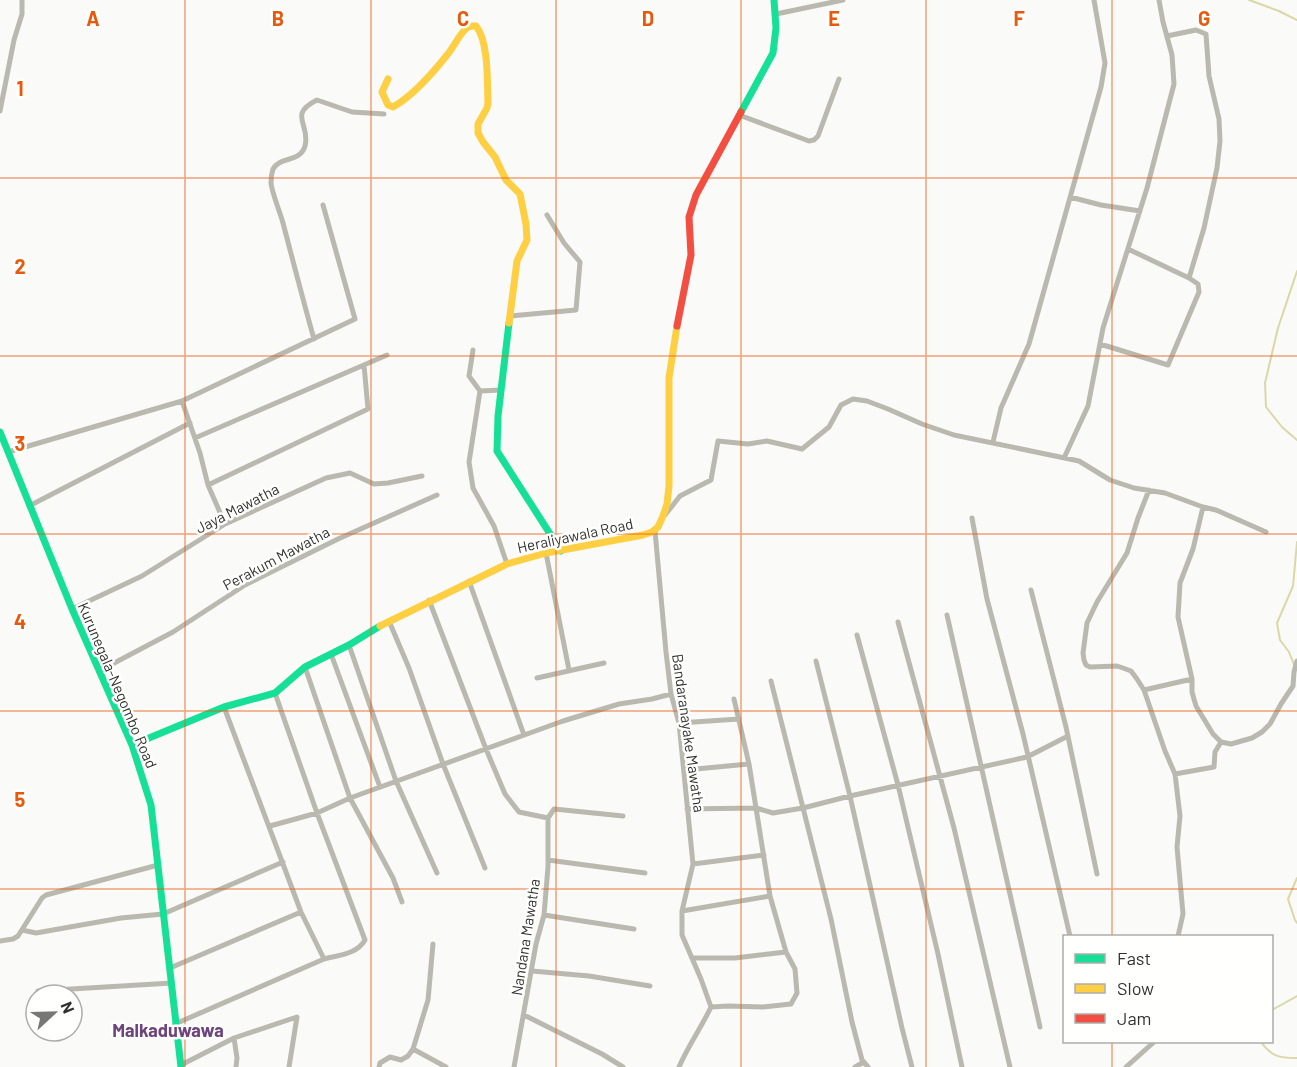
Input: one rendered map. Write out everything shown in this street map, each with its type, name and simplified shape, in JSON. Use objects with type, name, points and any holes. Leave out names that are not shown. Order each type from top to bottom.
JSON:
[{"type":"street","points":[[0,111],[14,39],[22,14],[22,0]]},
{"type":"street","name":"Heraliyawala Road","points":[[132,745],[224,706],[275,693],[305,667],[429,600],[507,564],[546,553],[640,536],[655,531],[663,519],[667,502],[670,468],[669,378],[674,338],[691,255],[689,217],[696,195],[773,53],[776,28],[774,0]]},
{"type":"street","points":[[776,14],[843,0]]},
{"type":"street","points":[[993,442],[1001,408],[1029,344],[1101,87],[1106,63],[1094,0]]},
{"type":"street","points":[[1064,458],[1089,406],[1103,328],[1140,210],[1174,84],[1172,55],[1160,0]]},
{"type":"street","points":[[388,78],[382,92],[388,105],[393,107],[405,100],[431,73],[465,30],[470,26],[476,26],[481,32],[485,48],[488,102],[478,124],[478,133],[495,157],[506,180],[520,194],[526,224],[526,240],[518,261],[510,316],[496,452],[561,550]]},
{"type":"street","points":[[1167,36],[1196,30],[1206,34],[1209,76],[1219,118],[1220,141],[1217,168],[1204,228],[1189,278]]},
{"type":"street","points":[[739,115],[809,141],[814,140],[818,136],[839,80]]},
{"type":"street","points":[[314,339],[271,183],[273,169],[282,161],[296,158],[305,148],[306,139],[301,114],[306,105],[317,100],[352,112],[384,114]]},
{"type":"street","points":[[1070,197],[1140,210]]},
{"type":"street","points":[[8,452],[182,400],[355,320],[323,205]]},
{"type":"street","points":[[510,316],[576,310],[580,262],[564,243],[547,215]]},
{"type":"street","points":[[1100,344],[1168,365],[1199,292],[1198,284],[1189,278],[1128,249]]},
{"type":"street","points":[[473,350],[469,376],[480,391],[469,462],[473,488],[494,526],[507,564]]},
{"type":"street","points":[[195,438],[387,355]]},
{"type":"street","points":[[208,485],[368,409],[364,365]]},
{"type":"street","points":[[480,391],[501,390]]},
{"type":"street","points":[[663,519],[680,496],[711,480],[718,441],[748,444],[767,441],[802,449],[829,427],[841,405],[853,399],[867,401],[954,435],[1079,461],[1110,480],[1134,488],[1165,493],[1216,510],[1266,532]]},
{"type":"street","points":[[182,400],[208,485],[225,524]]},
{"type":"street","points":[[29,506],[190,423]]},
{"type":"street","name":"Kurunegala-Negombo Road","points":[[0,433],[72,609],[132,745],[151,805],[181,1066]]},
{"type":"street","name":"Jaya Mawatha","points":[[72,609],[142,576],[225,524],[326,477],[350,473],[374,484],[422,476]]},
{"type":"street","points":[[1149,490],[1127,553],[1087,623],[1083,653],[1086,665],[1090,667],[1116,666],[1131,671],[1144,690],[1175,774],[1180,816],[1177,847],[1183,914],[1178,935]]},
{"type":"street","name":"Perakum Mawatha","points":[[99,671],[173,632],[245,585],[338,539],[438,495]]},
{"type":"street","points":[[1203,507],[1193,549],[1180,583],[1178,617],[1196,706],[1213,734],[1221,742],[1231,744],[1252,738],[1270,724],[1293,686],[1297,661]]},
{"type":"street","points":[[972,518],[987,599],[1023,734],[1070,935]]},
{"type":"street","name":"Bandaranayake Mawatha","points":[[655,531],[671,693],[679,723],[693,864],[682,911],[682,935],[711,1007]]},
{"type":"street","points":[[546,553],[569,670]]},
{"type":"street","points":[[469,581],[524,735]]},
{"type":"street","points":[[1031,590],[1068,736],[1096,874]]},
{"type":"street","points":[[429,600],[505,794],[519,812],[548,818],[554,809],[623,816]]},
{"type":"street","points":[[947,615],[1040,1027]]},
{"type":"street","points":[[389,621],[485,868]]},
{"type":"street","points":[[898,622],[940,776],[1010,1067]]},
{"type":"street","points":[[857,635],[898,785],[962,1067]]},
{"type":"street","points":[[349,645],[396,781],[437,873]]},
{"type":"street","points":[[331,654],[380,787]]},
{"type":"street","points":[[816,661],[850,796],[912,1067]]},
{"type":"street","points":[[537,678],[604,663]]},
{"type":"street","points":[[305,667],[350,798],[393,878],[402,903]]},
{"type":"street","points":[[1144,690],[1192,679]]},
{"type":"street","points":[[771,681],[831,919],[849,1008],[862,1060],[866,1065],[855,1067]]},
{"type":"street","points":[[175,1024],[324,959],[355,951],[362,946],[365,940],[275,693]]},
{"type":"street","points":[[270,826],[317,813],[350,798],[563,721],[619,704],[652,699],[671,693]]},
{"type":"street","points":[[679,1067],[711,1007],[728,1005],[762,1007],[791,1004],[797,993],[795,969],[786,952],[770,896],[749,764],[734,699]]},
{"type":"street","points":[[224,706],[301,912],[324,959]]},
{"type":"street","points":[[679,723],[739,719]]},
{"type":"street","points":[[687,809],[756,808],[773,813],[803,808],[1027,757],[1068,736]]},
{"type":"street","points":[[1175,774],[1215,767],[1215,752],[1221,742]]},
{"type":"street","points":[[684,770],[749,764]]},
{"type":"street","name":"Nandana Mawatha","points":[[514,1067],[536,944],[544,915],[548,818]]},
{"type":"street","points":[[693,864],[764,855]]},
{"type":"street","points":[[548,860],[645,873]]},
{"type":"street","points":[[22,930],[36,933],[121,918],[163,914],[283,862]]},
{"type":"street","points":[[0,941],[13,939],[22,930],[45,895],[158,865]]},
{"type":"street","points":[[682,911],[770,896]]},
{"type":"street","points":[[170,968],[301,912]]},
{"type":"street","points":[[544,915],[634,929]]},
{"type":"street","points":[[379,1067],[380,1063],[390,1057],[401,1060],[413,1049],[428,1000],[433,944]]},
{"type":"street","points":[[692,958],[735,958],[786,952]]},
{"type":"street","points":[[532,971],[590,976],[650,986]]},
{"type":"street","points":[[84,989],[172,984]]},
{"type":"street","points":[[524,1015],[623,1067]]},
{"type":"street","points":[[181,1066],[234,1038],[297,1017],[289,1067]]},
{"type":"street","points":[[234,1038],[236,1067]]},
{"type":"street","points":[[1126,1067],[1152,1043]]},
{"type":"street","points":[[413,1049],[446,1067]]},
{"type":"waterway","points":[[1249,0],[1297,20]]},
{"type":"waterway","points":[[1297,271],[1278,328],[1265,383],[1266,407],[1282,427],[1297,440]]},
{"type":"waterway","points":[[1295,667],[1289,652],[1280,640],[1277,623],[1293,586],[1297,542]]},
{"type":"waterway","points":[[1297,878],[1288,899],[1297,923]]},
{"type":"waterway","points":[[1273,1009],[1297,996]]},
{"type":"waterway","points":[[1262,1043],[1276,1056],[1297,1058]]},
{"type":"traffic: fast","points":[[741,112],[773,53],[776,28],[774,0]]},
{"type":"traffic: fast","points":[[509,323],[498,416],[497,451],[561,551]]},
{"type":"traffic: fast","points":[[0,432],[72,609],[132,745],[151,805],[181,1067]]},
{"type":"traffic: fast","points":[[132,745],[224,707],[275,693],[305,667],[349,645],[380,626]]},
{"type":"traffic: slow","points":[[388,79],[382,92],[388,105],[393,107],[429,77],[467,28],[476,26],[480,33],[486,63],[488,103],[478,124],[478,133],[495,157],[506,180],[520,194],[526,224],[527,240],[517,261],[509,323]]},
{"type":"traffic: slow","points":[[380,626],[507,564],[546,553],[643,535],[658,527],[667,504],[669,486],[669,378],[677,326]]},
{"type":"traffic: jam","points":[[677,326],[691,255],[689,217],[696,195],[741,112]]},
{"type":"district","name":"Malkaduwawa","points":[[168,1030]]}]
